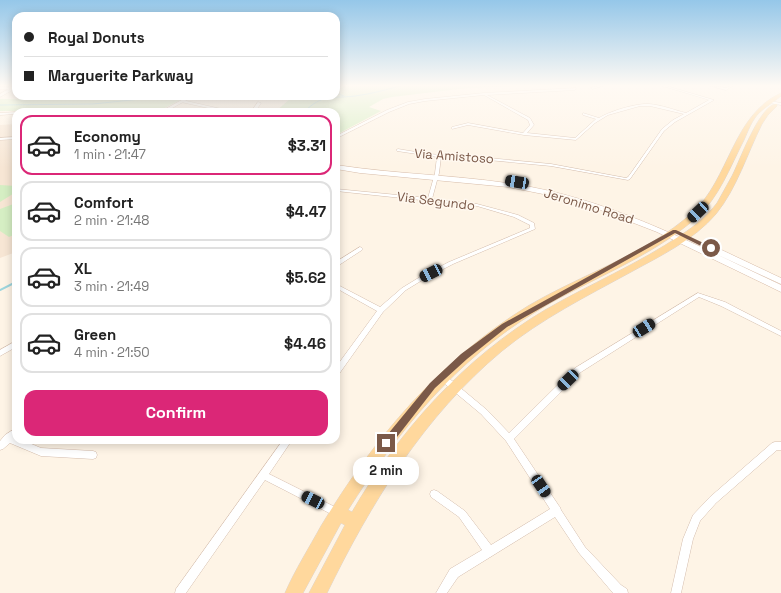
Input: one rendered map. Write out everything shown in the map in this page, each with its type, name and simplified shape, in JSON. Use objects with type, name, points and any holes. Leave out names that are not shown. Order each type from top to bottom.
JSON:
[{"type":"main road","points":[[0,114],[12,113]]},
{"type":"main road","points":[[318,593],[355,522],[384,476],[412,437],[455,386],[498,346],[535,321],[677,236],[710,199],[754,117],[759,113]]},
{"type":"main road","points":[[294,593],[338,513],[372,461],[406,418],[442,377],[464,356],[504,325],[704,222],[723,199],[763,117],[768,113]]},
{"type":"main road","name":"Jeronimo Road","points":[[340,162],[365,167],[498,184],[553,193],[603,208],[677,236],[781,281]]},
{"type":"main road","name":"Jeronimo Road","points":[[340,167],[402,175],[436,176]]},
{"type":"main road","name":"Jeronimo Road","points":[[677,236],[781,289]]},
{"type":"main road","points":[[338,513],[355,522]]},
{"type":"street","points":[[340,135],[385,113]]},
{"type":"street","points":[[518,113],[529,119],[532,125],[524,134]]},
{"type":"street","points":[[453,128],[468,124],[524,134],[576,139],[599,119],[613,113]]},
{"type":"street","points":[[680,113],[686,114]]},
{"type":"street","points":[[584,114],[599,119]]},
{"type":"street","name":"Via Amistoso","points":[[398,150],[412,154],[551,165],[620,178],[629,178],[663,130],[686,114]]},
{"type":"street","points":[[0,139],[12,138]]},
{"type":"street","points":[[430,199],[439,156]]},
{"type":"street","name":"Via Segundo","points":[[340,190],[477,205],[516,216],[532,224],[533,229],[527,232],[451,262],[422,278],[404,289],[381,310]]},
{"type":"street","points":[[340,262],[360,249]]},
{"type":"street","points":[[340,288],[381,310],[340,366]]},
{"type":"street","points":[[509,438],[578,370],[698,295],[723,304],[781,334]]},
{"type":"street","points":[[0,353],[12,346]]},
{"type":"street","points":[[442,377],[455,386],[484,412],[509,438],[582,550],[617,589],[623,593]]},
{"type":"street","points":[[0,446],[12,435]]},
{"type":"street","points":[[8,438],[12,440]]},
{"type":"street","points":[[22,444],[41,452],[93,455]]},
{"type":"street","points":[[180,593],[285,444]]},
{"type":"street","points":[[676,593],[688,539],[696,518],[713,500],[775,446],[781,446]]},
{"type":"street","points":[[263,475],[338,513]]},
{"type":"street","points":[[434,494],[462,514],[490,551]]},
{"type":"street","points":[[441,593],[454,573],[557,510]]},
{"type":"shaded area","points":[[12,124],[12,254],[0,258],[0,125]]},
{"type":"green space","points":[[340,113],[378,113],[340,133]]},
{"type":"green space","points":[[0,185],[12,186],[12,194],[0,202]]},
{"type":"green space","points":[[12,204],[12,236],[9,237],[0,231],[0,209]]},
{"type":"waterway","points":[[0,290],[12,284]]},
{"type":"route","points":[[386,443],[433,386],[464,356],[504,325],[663,239],[674,231],[711,248]]}]
